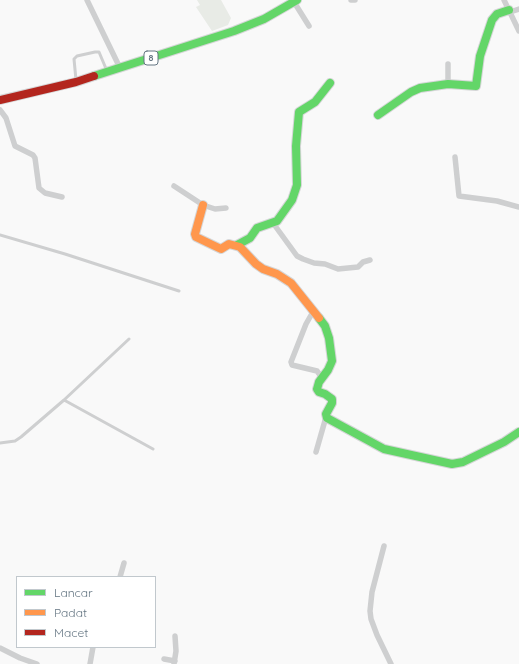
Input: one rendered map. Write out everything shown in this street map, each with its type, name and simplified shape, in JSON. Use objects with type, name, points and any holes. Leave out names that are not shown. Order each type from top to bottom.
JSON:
[{"type":"main road","name":"8","points":[[0,100],[76,82],[234,31],[264,19],[292,2]]},
{"type":"main road","points":[[378,115],[411,92],[420,88],[448,84],[476,86],[480,56],[492,20],[497,14],[509,11]]},
{"type":"main road","points":[[236,245],[250,238],[257,228],[273,223],[280,218],[292,200],[297,185],[296,146],[299,112],[315,102],[330,83]]},
{"type":"main road","points":[[203,205],[195,234],[196,237],[221,249],[229,244],[236,245],[244,250],[256,264],[263,269],[276,274],[291,283],[314,310],[327,330],[332,361],[328,370],[319,382],[317,389],[319,392],[327,395],[333,400],[326,417],[384,448],[452,464],[463,462],[504,442],[519,432]]},
{"type":"street","points":[[86,0],[120,68]]},
{"type":"street","points":[[504,0],[519,31]]},
{"type":"street","points":[[292,2],[310,26]]},
{"type":"street","points":[[509,11],[519,9]]},
{"type":"street","points":[[448,64],[448,84]]},
{"type":"street","points":[[0,110],[6,118],[15,146],[32,155],[34,158],[39,188],[45,193],[62,197]]},
{"type":"street","points":[[454,157],[459,196],[498,201],[519,207]]},
{"type":"street","points":[[174,186],[203,205],[215,209],[226,208]]},
{"type":"street","points":[[273,223],[297,256],[303,260],[325,264],[338,269],[358,266],[363,262],[370,260]]},
{"type":"street","points":[[314,310],[306,324],[291,362],[292,364],[317,371],[320,375],[319,382]]},
{"type":"street","points":[[316,452],[326,417]]},
{"type":"street","points":[[384,546],[372,592],[370,611],[374,627],[391,664]]},
{"type":"street","points":[[120,576],[124,563]]},
{"type":"street","points":[[164,659],[174,662],[176,651],[175,636]]},
{"type":"street","points":[[0,648],[20,658],[37,664]]},
{"type":"street","points":[[90,664],[93,648]]},
{"type":"lane","points":[[76,82],[74,59],[77,56],[98,52],[108,72]]},
{"type":"lane","points":[[0,235],[58,251],[179,291]]},
{"type":"lane","points":[[0,443],[15,441],[21,437],[64,400],[129,339]]},
{"type":"lane","points":[[64,400],[153,449]]},
{"type":"shaded area","points":[[197,0],[221,0],[231,18],[228,25],[212,31],[196,7],[200,5]]},
{"type":"traffic: fast","points":[[94,76],[234,31],[264,19],[297,0]]},
{"type":"traffic: fast","points":[[378,115],[411,92],[420,88],[448,84],[476,86],[480,56],[492,20],[497,14],[509,10]]},
{"type":"traffic: fast","points":[[237,245],[250,238],[257,228],[277,221],[292,200],[297,185],[296,146],[299,112],[315,102],[330,83]]},
{"type":"traffic: fast","points":[[319,318],[325,326],[329,338],[332,361],[328,370],[319,382],[317,389],[319,392],[332,399],[332,403],[326,414],[327,418],[384,449],[452,464],[463,462],[504,442],[519,432]]},
{"type":"traffic: slow","points":[[203,205],[195,234],[196,237],[221,249],[229,244],[240,247],[256,264],[263,269],[277,274],[291,283],[319,318]]},
{"type":"traffic: jam","points":[[0,100],[76,82],[94,76]]}]
